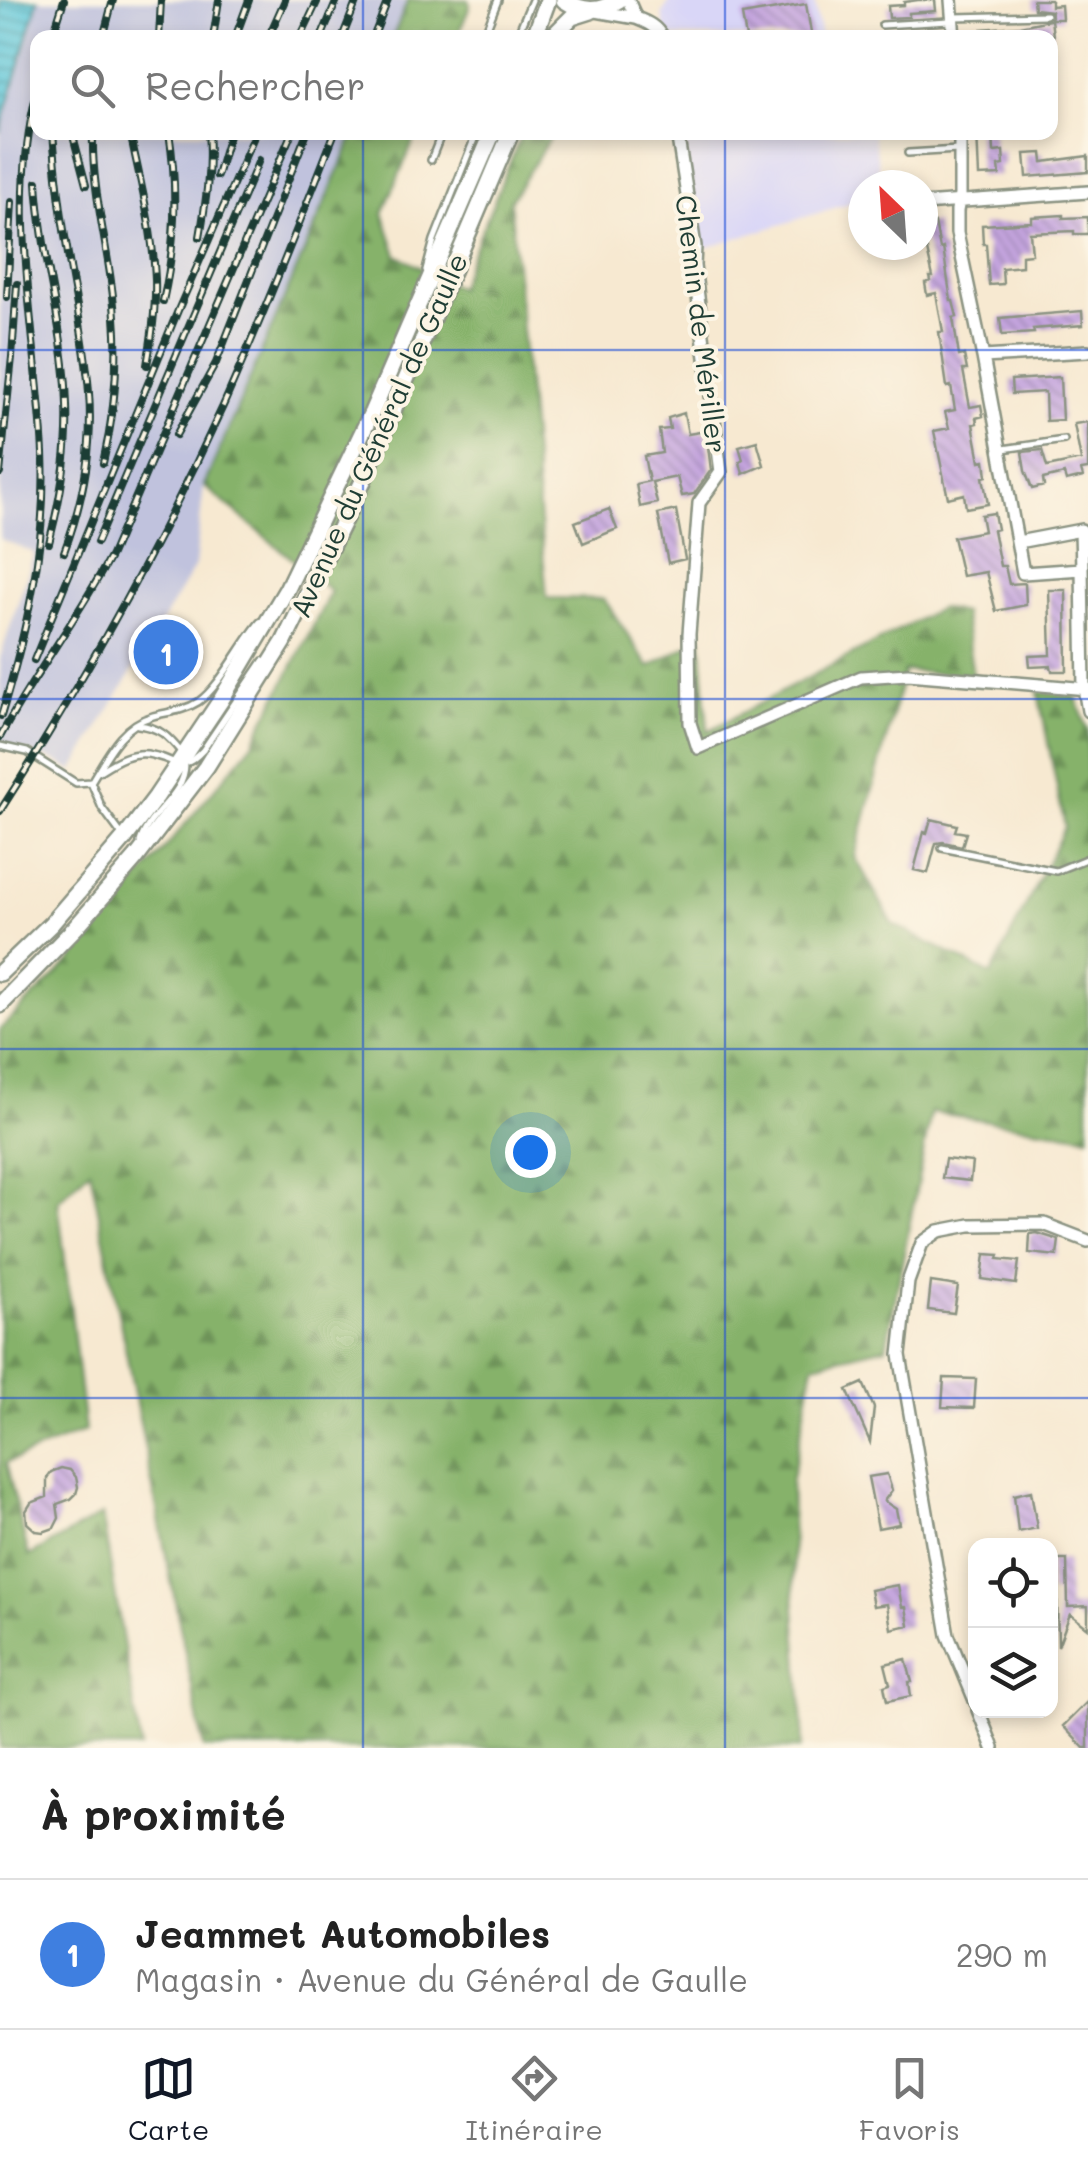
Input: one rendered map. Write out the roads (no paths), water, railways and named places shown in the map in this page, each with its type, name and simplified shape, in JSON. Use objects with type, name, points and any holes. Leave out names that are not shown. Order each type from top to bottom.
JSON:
[{"type":"main road","points":[[537,30],[548,0]]},
{"type":"main road","points":[[564,0],[592,10]]},
{"type":"main road","points":[[558,30],[572,17],[619,0]]},
{"type":"main road","name":"Avenue du Général de Gaulle","points":[[0,973],[51,924],[124,839],[182,761],[288,590],[350,461],[490,140]]},
{"type":"main road","name":"Avenue du Général de Gaulle","points":[[0,1005],[136,858],[206,766],[284,642],[363,480],[508,140]]},
{"type":"street","points":[[628,0],[636,18]]},
{"type":"street","points":[[951,0],[953,30]]},
{"type":"street","points":[[592,10],[636,18],[657,30]]},
{"type":"street","name":"Chemin de Mériller","points":[[677,140],[721,472],[700,504],[698,522],[689,634],[690,723],[698,748],[861,676],[908,674],[1086,688]]},
{"type":"street","points":[[960,140],[957,233],[1023,572],[1082,570]]},
{"type":"street","points":[[938,203],[1088,192]]},
{"type":"street","points":[[983,356],[1088,351]]},
{"type":"street","points":[[1018,542],[1084,529],[1088,711]]},
{"type":"street","points":[[968,1684],[948,1635],[900,1355],[908,1282],[922,1243],[939,1231],[970,1224],[1044,1224],[1088,1241]]},
{"type":"street","points":[[981,1718],[993,1748]]},
{"type":"lane","points":[[486,30],[498,0]]},
{"type":"lane","points":[[519,30],[532,0]]},
{"type":"lane","points":[[882,25],[1046,15]]},
{"type":"lane","points":[[431,160],[439,140]]},
{"type":"lane","points":[[413,318],[434,240],[473,140]]},
{"type":"lane","points":[[908,153],[961,150]]},
{"type":"lane","points":[[1001,449],[1064,440]]},
{"type":"lane","points":[[91,782],[124,731],[149,717],[197,703],[213,688],[244,640],[288,590]]},
{"type":"lane","points":[[97,772],[122,758],[139,754],[193,761],[264,659],[284,642]]},
{"type":"lane","points":[[135,725],[153,727],[166,734],[185,774],[142,834],[136,858]]},
{"type":"lane","points":[[0,746],[27,752],[76,783],[91,782]]},
{"type":"lane","points":[[91,782],[102,808],[124,839]]},
{"type":"lane","points":[[942,848],[1056,871],[1088,858]]},
{"type":"water","points":[[0,0],[38,0],[0,132]]},
{"type":"railway","points":[[55,30],[64,0]]},
{"type":"railway","points":[[105,30],[113,0]]},
{"type":"railway","points":[[159,30],[161,0]]},
{"type":"railway","points":[[214,30],[219,0]]},
{"type":"railway","points":[[238,30],[249,0]]},
{"type":"railway","points":[[272,30],[285,0]]},
{"type":"railway","points":[[304,30],[318,0]]},
{"type":"railway","points":[[324,30],[337,0]]},
{"type":"railway","points":[[345,30],[357,0]]},
{"type":"railway","points":[[376,30],[388,0]]},
{"type":"railway","points":[[1,716],[27,619],[42,520],[43,453],[24,224],[30,128]]},
{"type":"railway","points":[[54,140],[90,413],[85,474],[64,552]]},
{"type":"railway","points":[[74,140],[86,185]]},
{"type":"railway","points":[[93,140],[116,335],[115,390],[103,463]]},
{"type":"railway","points":[[132,140],[154,261],[154,311],[147,365]]},
{"type":"railway","points":[[163,301],[174,217],[170,140]]},
{"type":"railway","points":[[200,237],[208,140]]},
{"type":"railway","points":[[217,176],[228,140]]},
{"type":"railway","points":[[34,660],[252,140]]},
{"type":"railway","points":[[0,737],[111,555],[289,140]]},
{"type":"railway","points":[[176,435],[216,363],[304,140]]},
{"type":"railway","points":[[0,811],[119,613],[173,510],[223,406],[332,140]]},
{"type":"railway","points":[[97,542],[259,160]]},
{"type":"railway","points":[[37,182],[67,405],[63,474],[49,543]]},
{"type":"railway","points":[[7,297],[12,202]]},
{"type":"railway","points":[[0,473],[17,284]]},
{"type":"place","name":"Jeammet Automobiles","points":[[166,652]]}]
